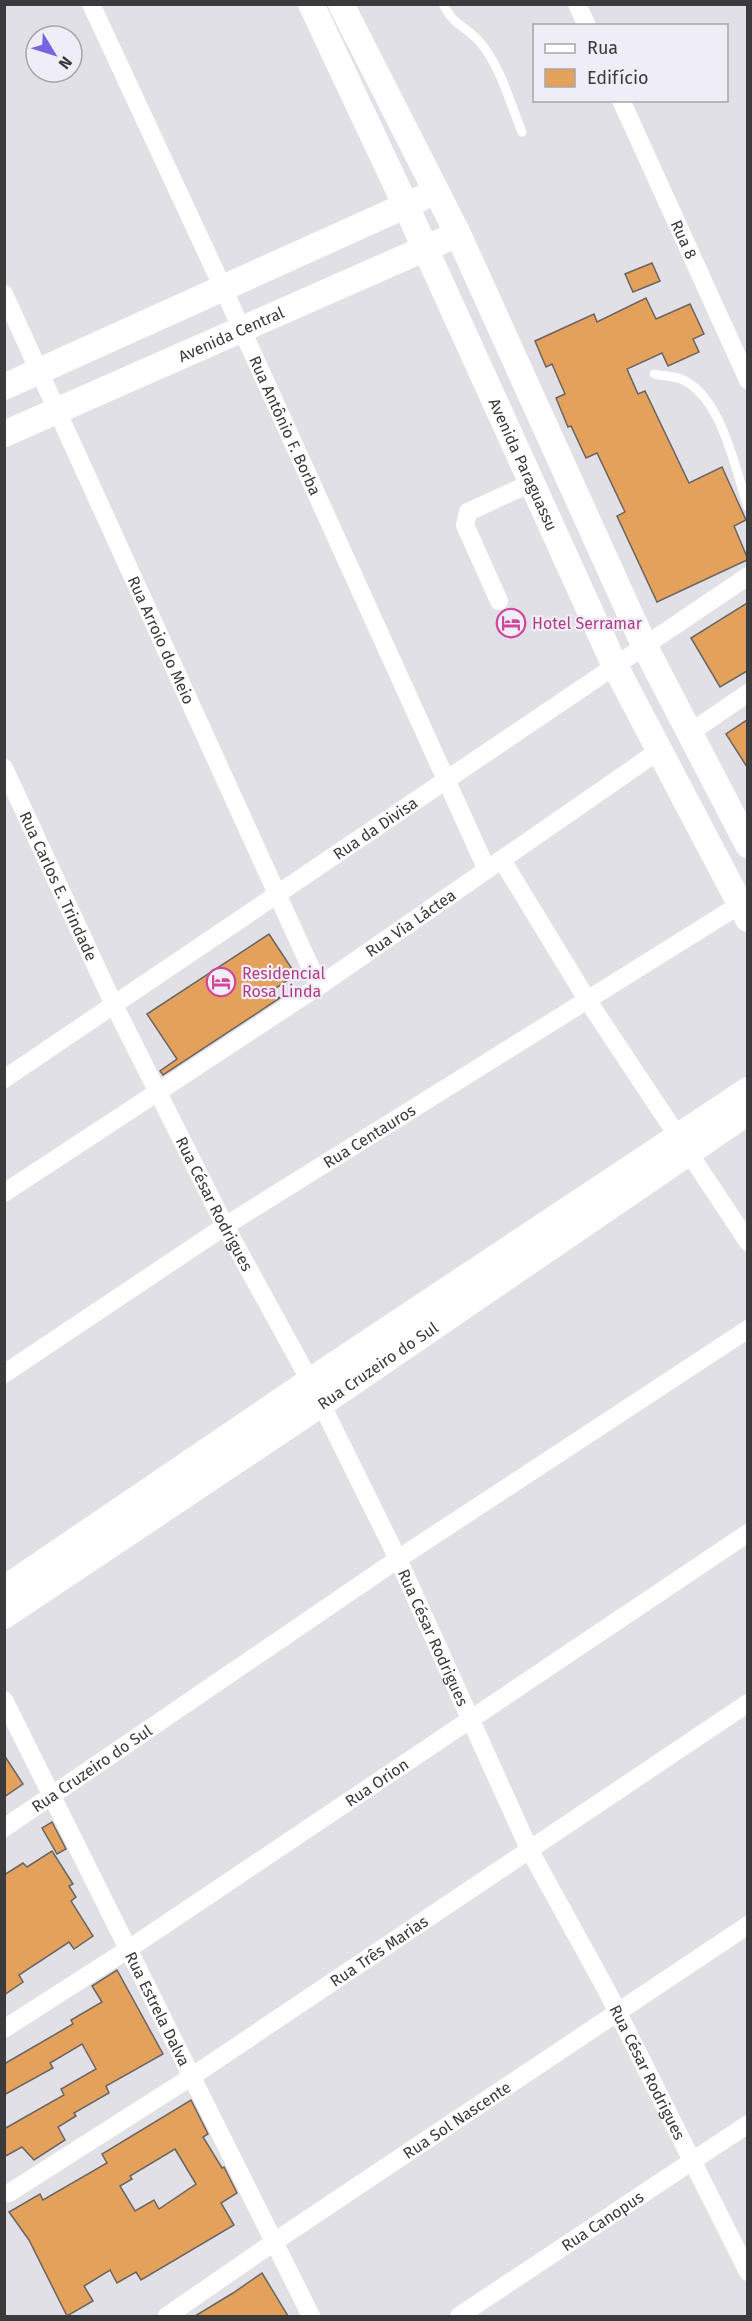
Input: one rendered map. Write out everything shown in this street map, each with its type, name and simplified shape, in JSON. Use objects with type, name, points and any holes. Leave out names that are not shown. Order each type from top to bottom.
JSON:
[{"type":"street","name":"Rua Antônio F. Borba","points":[[91,4],[223,288],[445,782],[495,865],[747,1242]]},
{"type":"street","name":"Avenida Paraguassu","points":[[311,4],[406,206],[615,666],[744,911]]},
{"type":"street","points":[[577,4],[586,24]]},
{"type":"street","points":[[342,5],[458,234],[645,647],[747,845]]},
{"type":"street","name":"Rua 8","points":[[622,102],[747,380]]},
{"type":"street","points":[[4,387],[436,191]]},
{"type":"street","name":"Avenida Central","points":[[4,434],[240,328],[458,234]]},
{"type":"street","name":"Rua Arroio do Meio","points":[[4,294],[319,986]]},
{"type":"street","points":[[500,601],[465,525],[465,518],[468,512],[531,483]]},
{"type":"street","name":"Rua da Divisa","points":[[4,1079],[747,576]]},
{"type":"street","points":[[688,734],[747,693]]},
{"type":"street","name":"Rua Via Láctea","points":[[4,1193],[319,986],[660,750]]},
{"type":"street","name":"Rua Carlos E. Trindade","points":[[4,768],[114,1005]]},
{"type":"street","name":"Rua Centauros","points":[[4,1374],[225,1226],[588,1001],[744,911]]},
{"type":"street","name":"Rua César Rodrigues","points":[[114,1005],[225,1226],[310,1381],[398,1559],[468,1719],[530,1851],[616,2011],[747,2272]]},
{"type":"street","name":"Rua Cruzeiro do Sul","points":[[682,1147],[747,1090]]},
{"type":"street","name":"Rua Cruzeiro do Sul","points":[[4,1589],[82,1550],[321,1404],[478,1284],[682,1147],[747,1112]]},
{"type":"street","name":"Rua Cruzeiro do Sul","points":[[4,1616],[82,1550],[310,1381],[478,1284]]},
{"type":"street","name":"Rua Cruzeiro do Sul","points":[[4,1828],[398,1559],[747,1332]]},
{"type":"street","name":"Rua Orion","points":[[4,2029],[128,1950],[747,1533]]},
{"type":"street","name":"Rua Estrela Dalva","points":[[4,1700],[311,2316]]},
{"type":"street","name":"Rua Três Marias","points":[[9,2193],[191,2077],[747,1703]]},
{"type":"street","name":"Rua Sol Nascente","points":[[167,2316],[616,2011],[747,1925]]},
{"type":"street","name":"Rua Canopus","points":[[459,2316],[747,2124]]},
{"type":"lane","points":[[443,4],[452,20],[478,40],[493,61],[522,132]]},
{"type":"lane","points":[[654,374],[681,380],[699,391],[721,425],[747,507]]},
{"type":"building","points":[[652,263],[660,281],[633,292],[625,274]]},
{"type":"building","points":[[646,298],[656,319],[690,304],[704,334],[693,339],[699,352],[668,366],[662,353],[627,369],[638,394],[645,391],[689,483],[722,467],[746,520],[734,526],[747,560],[657,602],[617,516],[625,512],[597,453],[586,458],[571,426],[568,427],[556,398],[565,394],[552,364],[546,367],[535,341],[594,314],[597,322]]},
{"type":"building","points":[[747,603],[747,671],[720,687],[691,638]]},
{"type":"building","points":[[747,720],[747,767],[726,734]]},
{"type":"building","points":[[269,934],[296,975],[268,993],[280,998],[163,1075],[160,1071],[177,1059],[147,1014]]},
{"type":"building","points":[[4,1755],[23,1784],[4,1797]]},
{"type":"building","points":[[52,1822],[66,1849],[57,1854],[42,1828]]},
{"type":"building","points":[[52,1851],[73,1884],[69,1886],[76,1897],[71,1901],[93,1936],[74,1949],[69,1942],[19,1975],[23,1982],[4,1995],[4,1875],[23,1863],[27,1867]]},
{"type":"building","points":[[117,1970],[163,2054],[106,2086],[109,2093],[74,2113],[76,2116],[58,2127],[65,2140],[34,2160],[22,2147],[4,2157],[4,2129],[64,2095],[61,2089],[96,2069],[82,2044],[50,2063],[53,2068],[4,2095],[4,2064],[73,2024],[71,2020],[102,2002],[92,1986]]},
{"type":"building","points":[[191,2100],[208,2134],[203,2137],[222,2168],[224,2167],[237,2193],[221,2203],[234,2225],[141,2280],[136,2272],[117,2283],[110,2270],[84,2286],[93,2301],[67,2316],[29,2240],[9,2212],[40,2194],[43,2200],[107,2163],[102,2154]],"holes":[[[175,2149],[196,2184],[159,2209],[154,2200],[135,2211],[120,2186],[132,2179],[130,2176]]]},
{"type":"building","points":[[262,2273],[288,2316],[195,2316],[233,2293]]},
{"type":"place","name":"Hotel Serramar","points":[[511,623]]},
{"type":"place","name":"Residencial Rosa Linda","points":[[221,982]]}]
